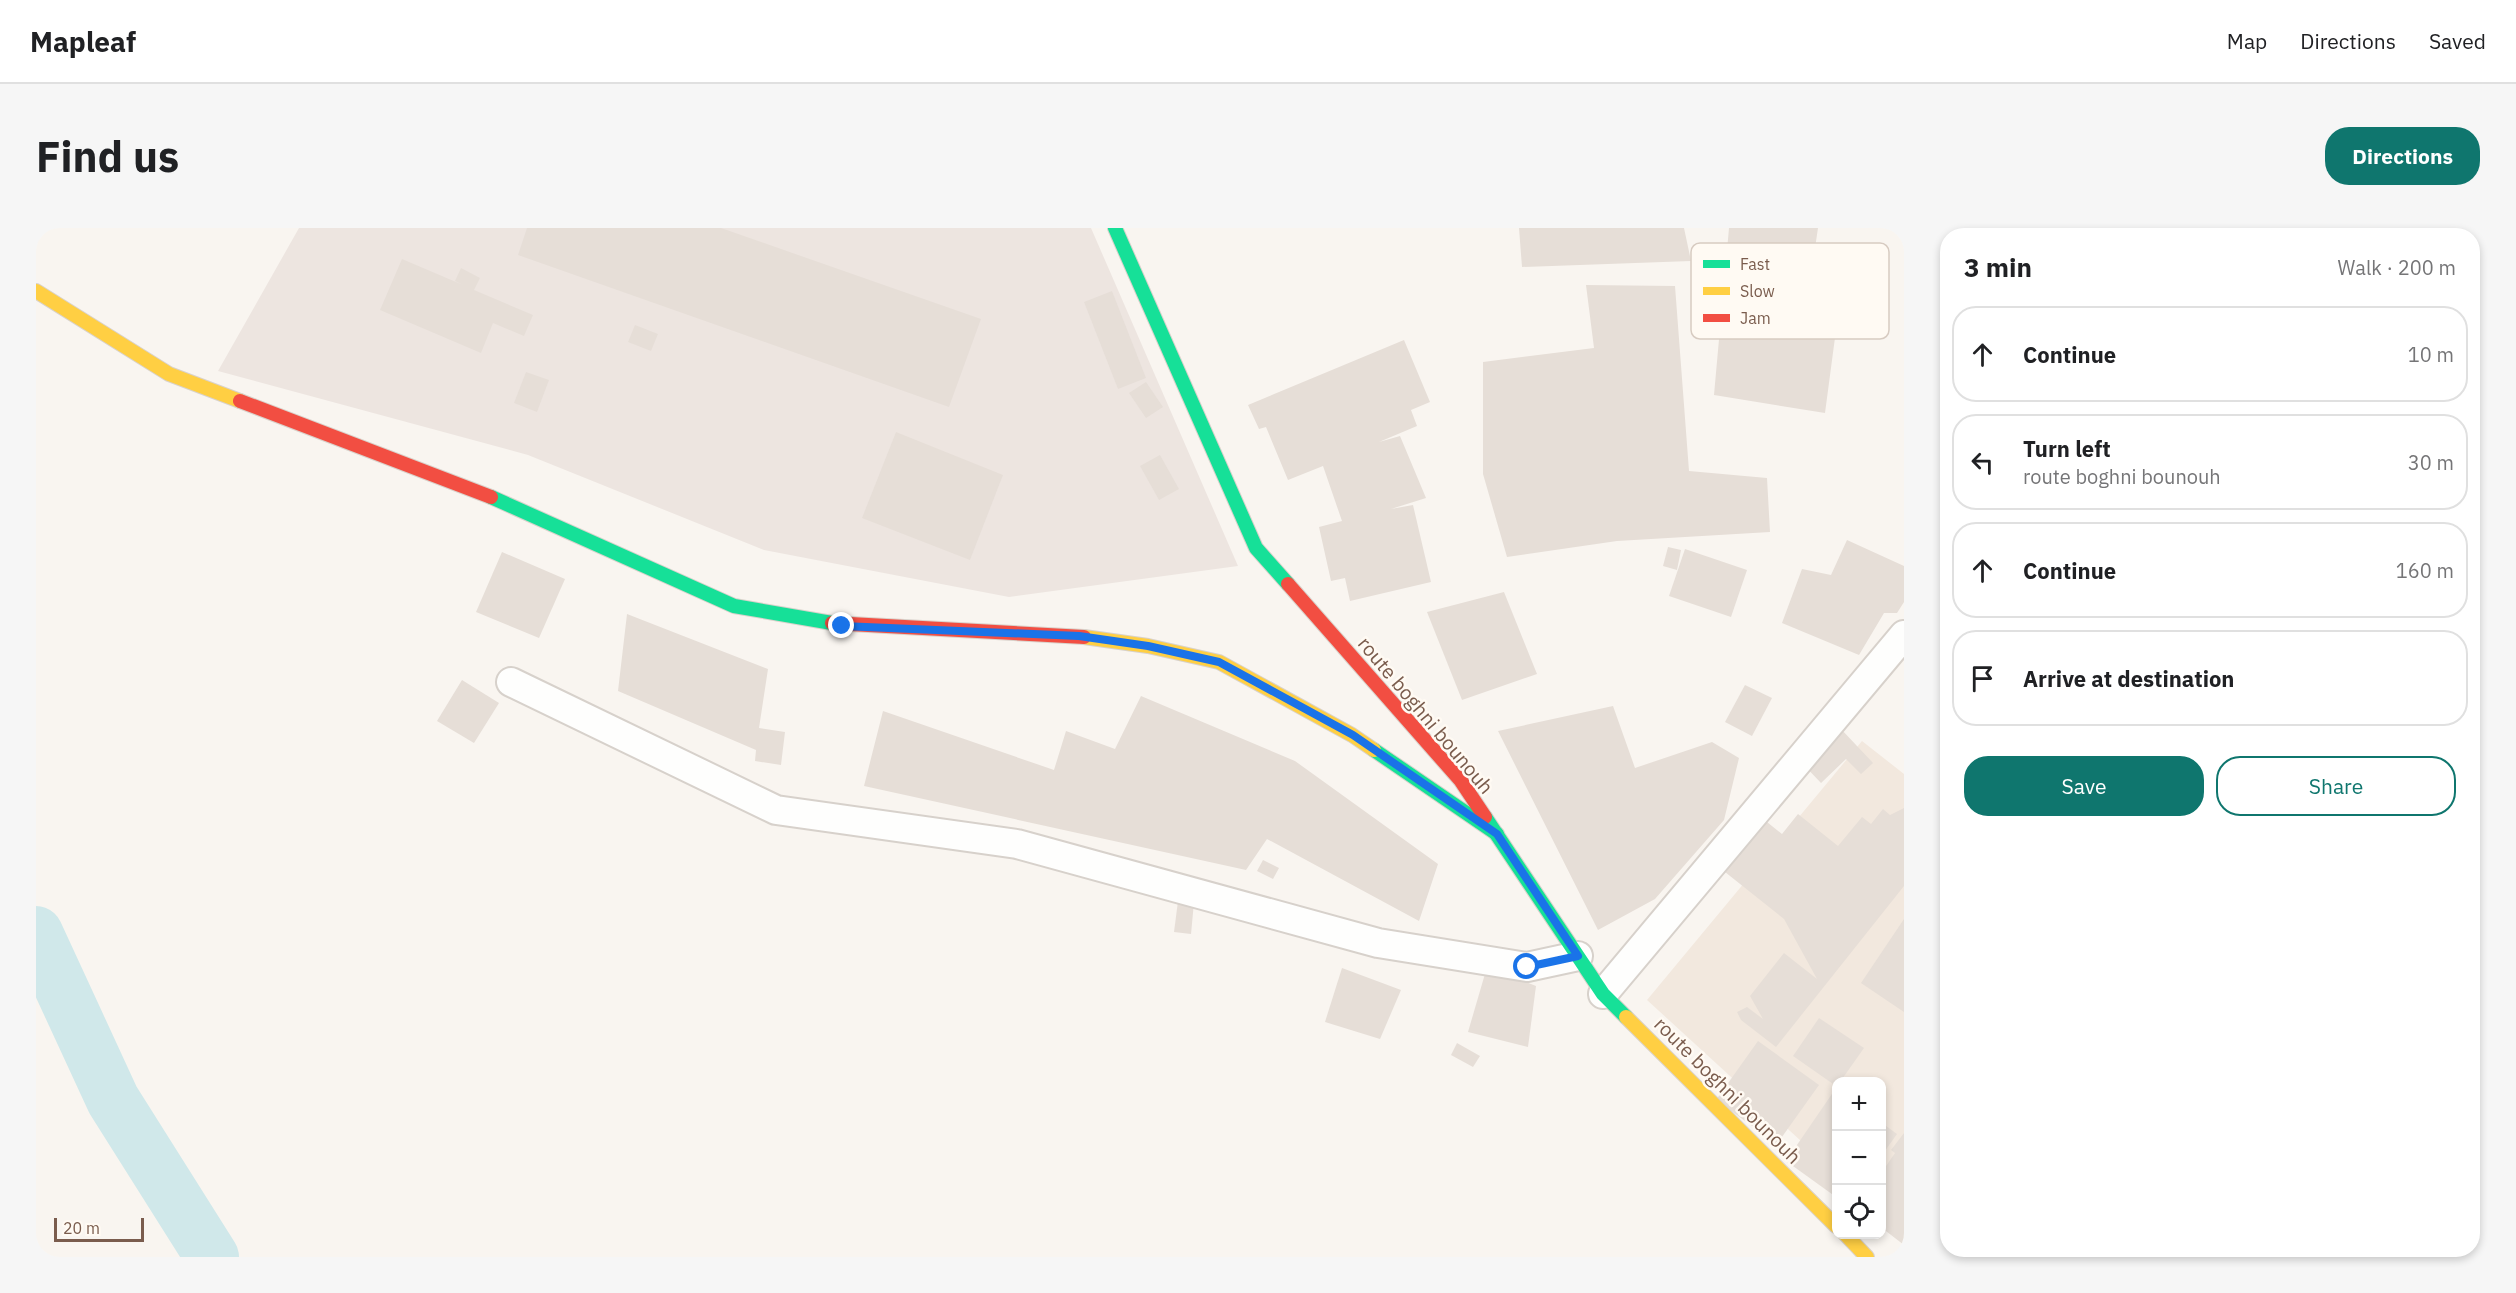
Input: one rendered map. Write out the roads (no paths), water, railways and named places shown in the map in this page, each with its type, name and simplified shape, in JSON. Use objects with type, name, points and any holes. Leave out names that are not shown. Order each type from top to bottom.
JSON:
[{"type":"street","name":"route boghni bounouh","points":[[1115,228],[1256,548],[1461,781],[1603,994],[1832,1222]]},
{"type":"street","points":[[36,291],[169,374],[470,488],[734,606],[842,626],[1079,636],[1148,646],[1219,662],[1353,735],[1497,834]]},
{"type":"street","points":[[1603,994],[1904,635]]},
{"type":"street","points":[[511,682],[776,810],[1017,844],[1378,943],[1527,967],[1578,956]]},
{"type":"street","points":[[1850,1239],[1868,1257]]},
{"type":"waterway","points":[[36,933],[113,1100],[212,1257]]}]
